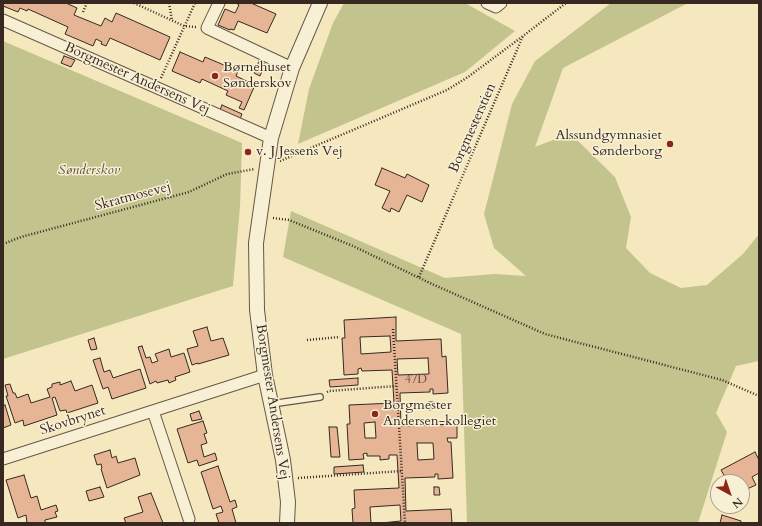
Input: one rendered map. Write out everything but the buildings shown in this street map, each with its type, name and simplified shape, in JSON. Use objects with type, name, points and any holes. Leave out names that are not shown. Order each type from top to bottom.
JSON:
[{"type":"street","points":[[219,3],[207,28],[292,68]]},
{"type":"street","name":"Borgmester Andersens Vej","points":[[287,523],[288,502],[283,460],[265,375],[257,310],[256,243],[271,138],[292,68],[320,3]]},
{"type":"street","points":[[487,3],[496,7],[501,3]]},
{"type":"street","name":"Borgmester Andersens Vej","points":[[3,20],[271,138]]},
{"type":"street","name":"Skovbrynet","points":[[3,459],[265,375]]},
{"type":"street","points":[[153,411],[189,519]]},
{"type":"lane","points":[[271,404],[320,397]]},
{"type":"path","points":[[82,3],[86,4],[82,12]]},
{"type":"path","points":[[134,3],[184,26],[207,28]]},
{"type":"path","points":[[169,3],[172,20]]},
{"type":"path","points":[[156,88],[195,3]]},
{"type":"path","name":"Borgmesterstien","points":[[418,277],[523,36],[566,3]]},
{"type":"path","name":"Skratmosevej","points":[[3,244],[21,237],[189,192],[227,174],[267,166],[447,90],[468,77],[523,36]]},
{"type":"path","points":[[260,215],[289,220],[353,246],[545,334],[722,380],[759,396]]},
{"type":"path","points":[[393,328],[405,523]]},
{"type":"path","points":[[307,340],[340,337]]},
{"type":"path","points":[[320,397],[329,390],[396,386]]},
{"type":"path","points":[[285,479],[402,471]]},
{"type":"green space","points":[[344,3],[465,3],[515,31],[465,72],[298,144],[309,89],[333,23]]},
{"type":"green space","points":[[611,3],[688,3],[563,68],[535,147],[558,138],[578,141],[615,177],[631,217],[626,248],[650,273],[681,288],[707,285],[743,254],[759,234],[759,361],[736,366],[716,413],[727,432],[714,474],[710,474],[710,485],[698,523],[467,523],[461,334],[283,257],[291,211],[445,278],[494,274],[526,276],[494,248],[484,214],[512,104],[535,61]]},
{"type":"green space","name":"Sønderskov","points":[[3,41],[242,143],[240,207],[233,286],[3,359]]},
{"type":"place","name":"Børnehuset Sønderskov","points":[[215,76]]},
{"type":"place","name":"Alssundgymnasiet Sønderborg","points":[[670,144]]},
{"type":"place","name":"v. J Jessens Vej","points":[[248,152]]},
{"type":"place","name":"Borgmester Andersen-kollegiet","points":[[375,414]]}]
